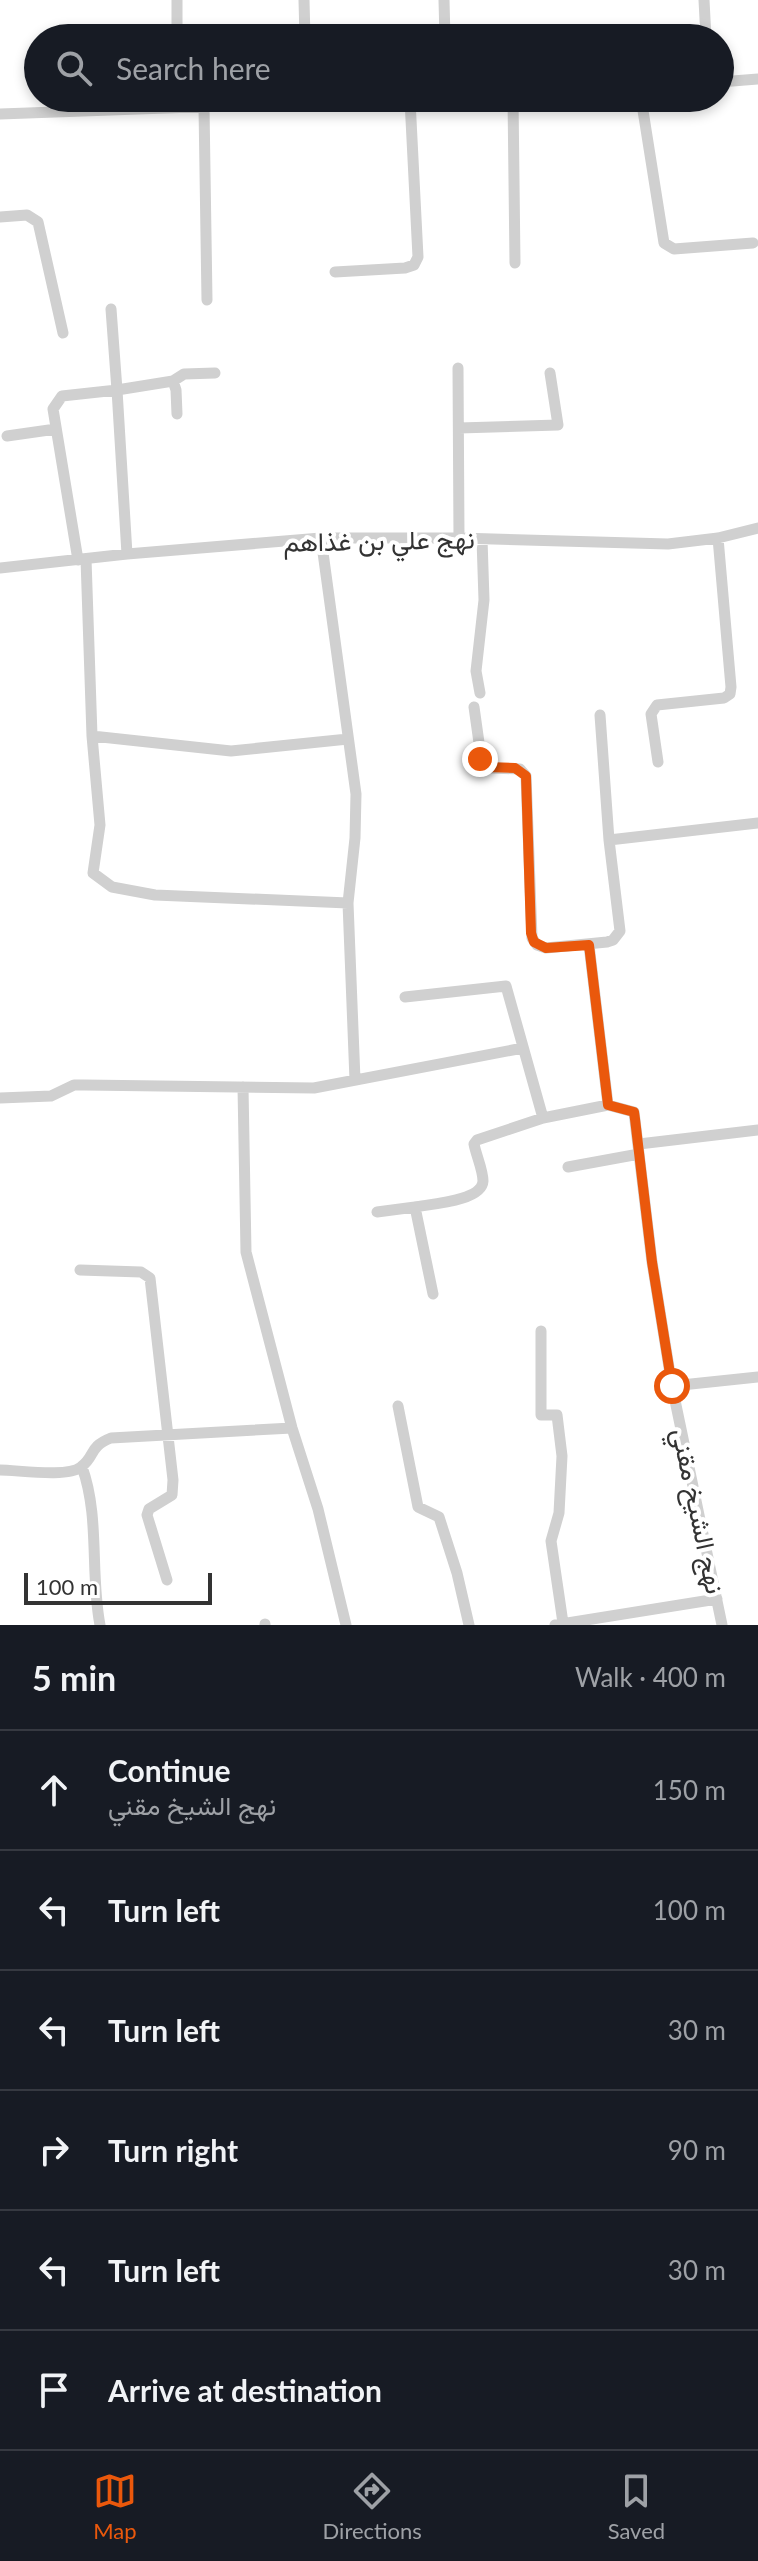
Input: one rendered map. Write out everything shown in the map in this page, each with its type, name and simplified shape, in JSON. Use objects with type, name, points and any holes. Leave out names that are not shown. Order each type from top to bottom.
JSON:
[{"type":"street","points":[[177,0],[177,24]]},
{"type":"street","points":[[304,0],[305,24]]},
{"type":"street","points":[[444,0],[445,24]]},
{"type":"street","points":[[704,0],[705,24]]},
{"type":"street","points":[[734,81],[758,79]]},
{"type":"street","points":[[0,114],[30,112]]},
{"type":"street","points":[[204,112],[207,300]]},
{"type":"street","points":[[335,272],[405,268],[414,265],[418,257],[411,112]]},
{"type":"street","points":[[513,112],[515,263]]},
{"type":"street","points":[[643,112],[664,243],[674,249],[753,243]]},
{"type":"street","points":[[0,217],[27,215],[38,222],[63,333]]},
{"type":"street","points":[[111,309],[127,554]]},
{"type":"street","points":[[458,368],[459,538]]},
{"type":"street","points":[[215,373],[184,374],[173,381],[62,396],[53,409],[82,559],[100,825],[93,873],[112,887],[155,895],[348,903]]},
{"type":"street","points":[[459,428],[558,425],[550,373]]},
{"type":"street","points":[[173,381],[177,414]]},
{"type":"street","points":[[7,436],[56,429]]},
{"type":"street","name":"نهج علي بن غذاهم","points":[[0,568],[321,538],[668,544],[718,538],[758,528]]},
{"type":"street","points":[[321,538],[356,794],[348,903],[355,1080]]},
{"type":"street","points":[[658,762],[651,714],[657,705],[724,698],[730,694],[718,538]]},
{"type":"street","points":[[480,693],[476,671],[484,600],[482,539]]},
{"type":"street","points":[[474,707],[482,764],[491,768],[520,769],[526,776],[532,938],[541,947],[589,945],[613,940],[620,931],[609,840],[600,715]]},
{"type":"street","points":[[92,736],[231,751],[348,739]]},
{"type":"street","points":[[609,840],[758,823]]},
{"type":"street","points":[[377,1212],[467,1198],[479,1190],[483,1180],[474,1144],[477,1140],[543,1118],[608,1105],[589,945]]},
{"type":"street","points":[[405,997],[506,986],[543,1118]]},
{"type":"street","points":[[0,1098],[51,1096],[74,1085],[314,1088],[523,1048]]},
{"type":"street","points":[[243,1087],[246,1252],[292,1428],[318,1509],[346,1625]]},
{"type":"street","name":"نهج الشيخ مقني","points":[[608,1105],[634,1112],[652,1262],[672,1386],[722,1625]]},
{"type":"street","points":[[568,1167],[639,1149],[758,1130]]},
{"type":"street","points":[[415,1207],[433,1294]]},
{"type":"street","points":[[80,1270],[141,1272],[150,1278],[169,1435],[172,1495],[149,1509],[147,1515],[167,1580]]},
{"type":"street","points":[[541,1331],[541,1415],[557,1415],[562,1456],[559,1513],[551,1541],[559,1624],[717,1599]]},
{"type":"street","points":[[672,1386],[758,1377]]},
{"type":"street","points":[[398,1406],[418,1507],[439,1517],[469,1625]]},
{"type":"street","points":[[0,1470],[69,1473],[82,1467],[97,1444],[111,1438],[292,1428]]},
{"type":"street","points":[[82,1467],[89,1486],[95,1601],[100,1625]]},
{"type":"route","points":[[480,759],[486,767],[520,769],[526,776],[531,933],[534,942],[546,948],[589,945],[608,1105],[634,1112],[652,1262],[672,1386]]}]
